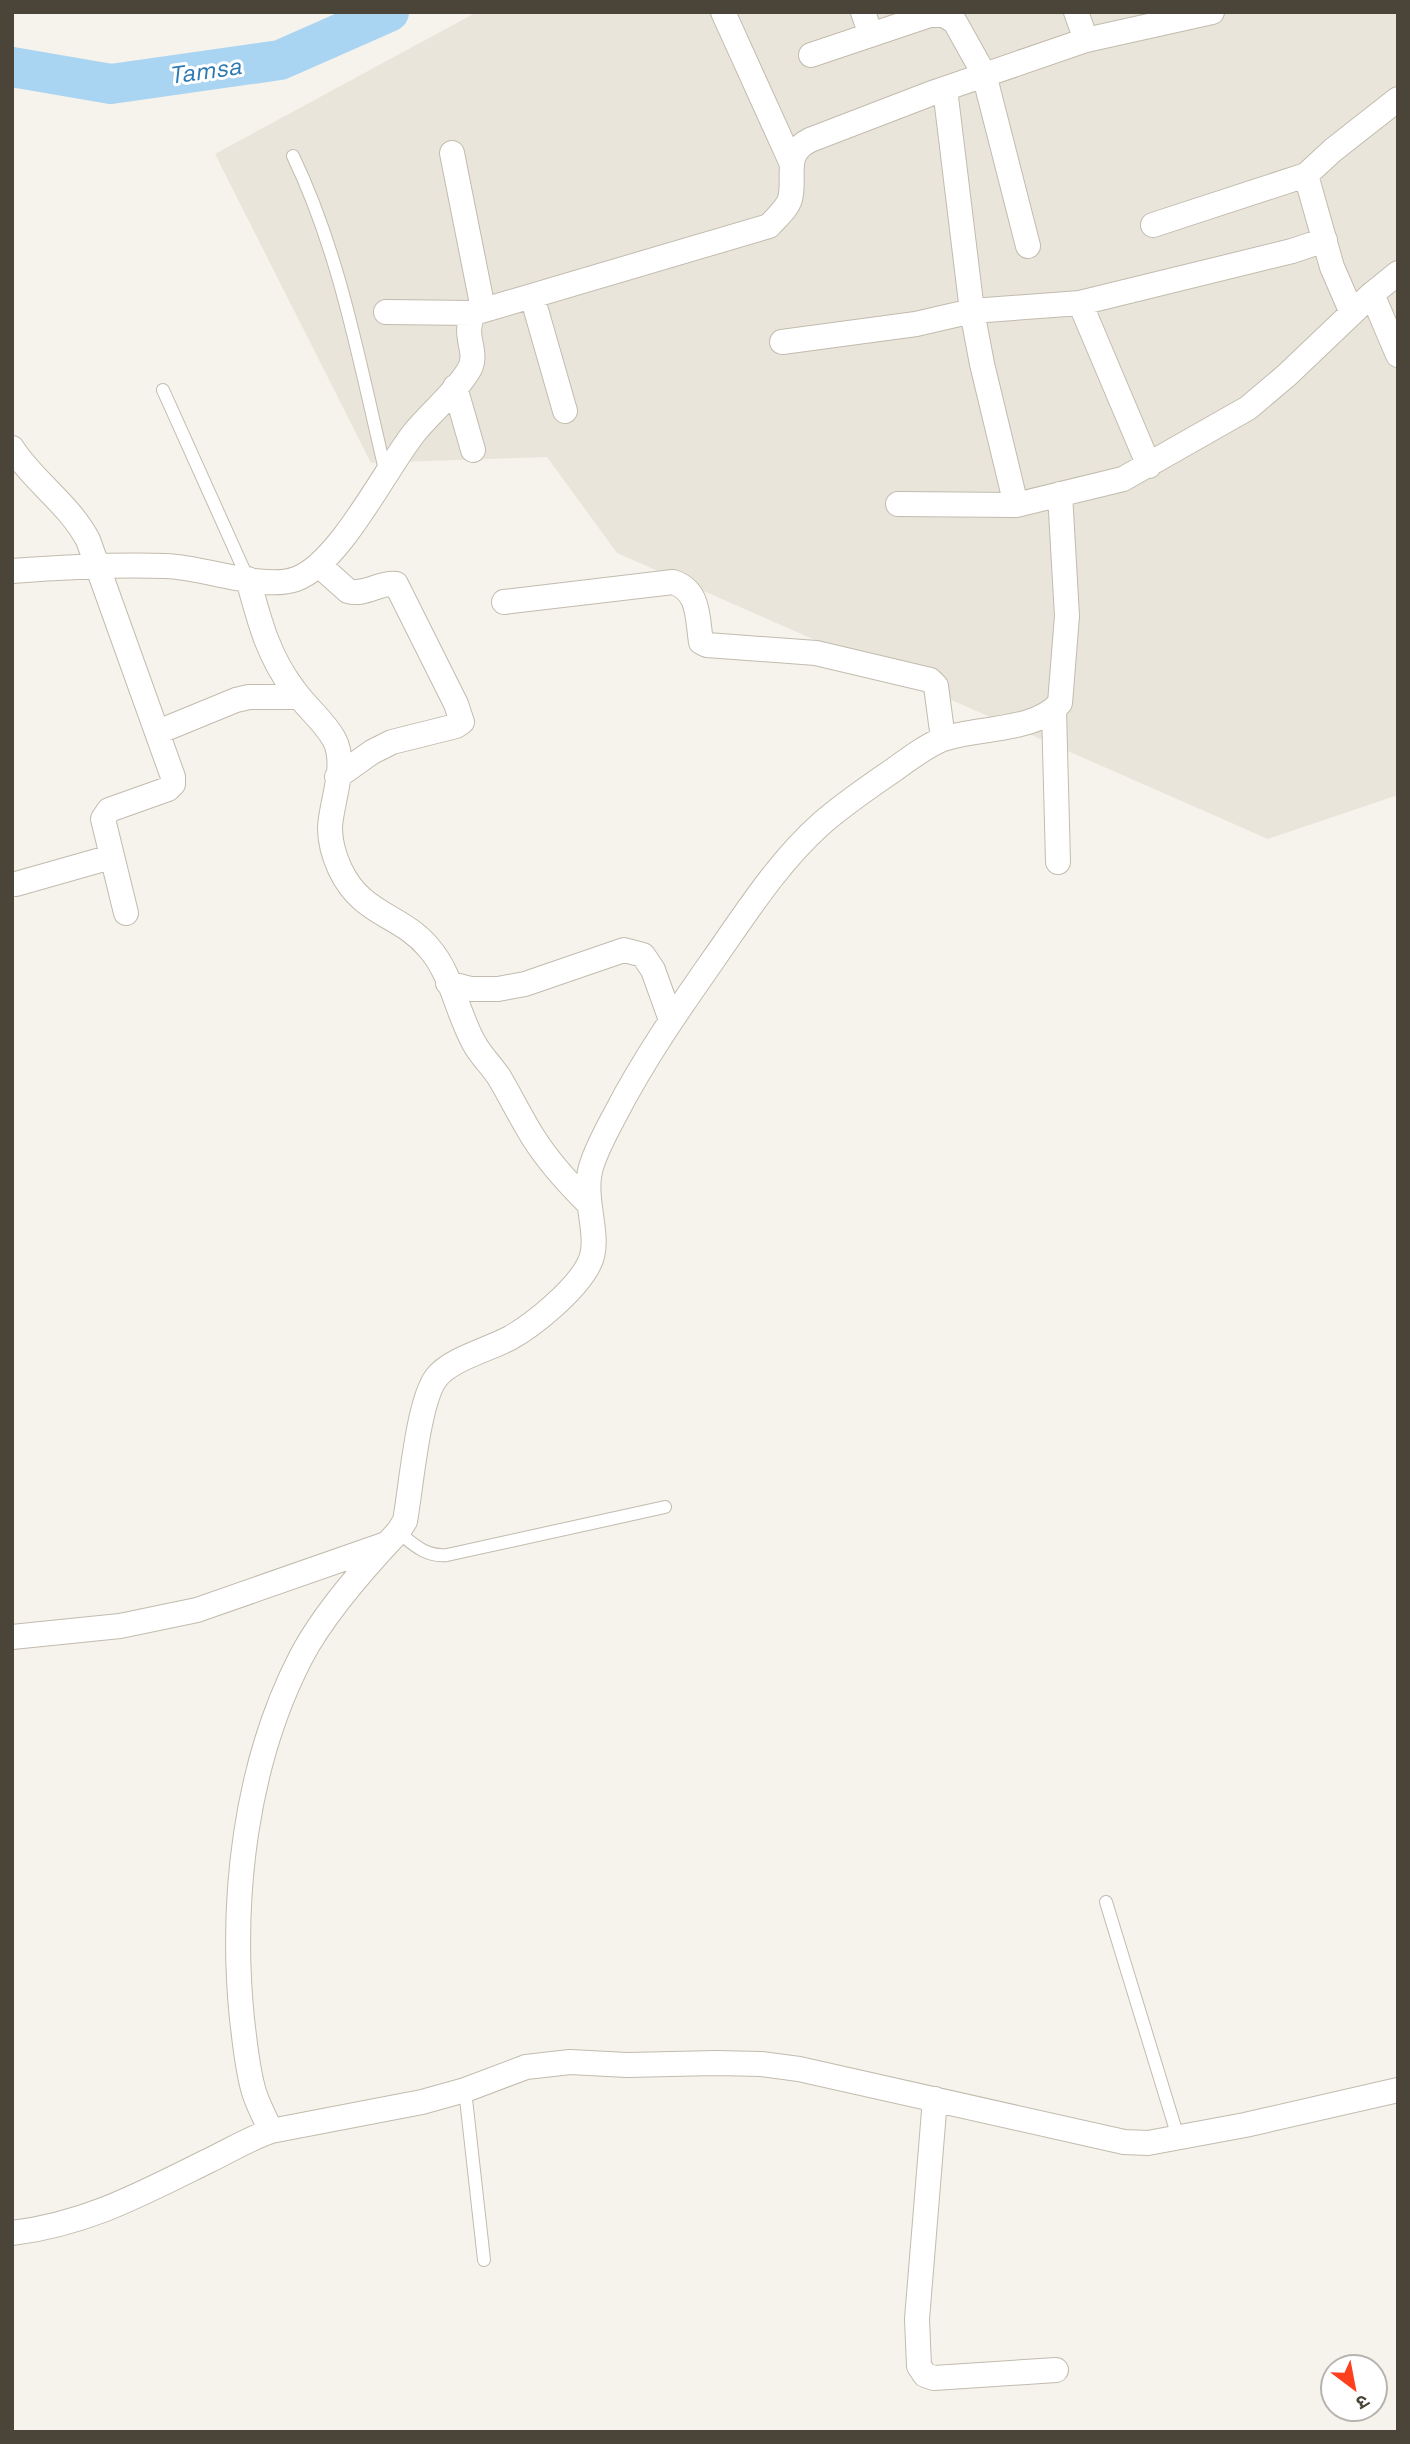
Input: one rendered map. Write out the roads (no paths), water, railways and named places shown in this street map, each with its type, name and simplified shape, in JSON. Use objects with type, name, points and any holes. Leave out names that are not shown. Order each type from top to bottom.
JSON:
[{"type":"street","points":[[386,312],[479,311],[769,226],[790,200],[791,162],[723,12]]},
{"type":"street","points":[[1076,12],[1086,40]]},
{"type":"street","points":[[791,162],[803,144],[810,140],[984,74],[1086,40],[1213,12]]},
{"type":"street","points":[[811,55],[867,23],[930,15],[944,15],[955,22],[984,74],[1028,246]]},
{"type":"street","points":[[945,89],[972,311],[1016,505]]},
{"type":"street","points":[[1153,225],[1306,175],[1398,99]]},
{"type":"street","points":[[12,571],[96,565],[168,566],[281,583],[295,580],[320,566],[415,432],[472,366],[473,356],[467,330],[479,311],[452,153]]},
{"type":"street","points":[[1306,175],[1338,285],[1352,313]]},
{"type":"street","points":[[782,342],[916,324],[972,311],[1080,303],[1292,251],[1325,240]]},
{"type":"street","points":[[898,504],[1016,505],[1123,479],[1248,408],[1287,376],[1372,294],[1398,273]]},
{"type":"street","points":[[1372,294],[1398,355]]},
{"type":"street","points":[[532,296],[565,411]]},
{"type":"street","points":[[1080,303],[1149,466]]},
{"type":"street","points":[[455,387],[473,450]]},
{"type":"street","points":[[12,448],[24,465],[44,483],[79,523],[173,777],[173,784],[162,792],[109,810],[105,814],[103,824],[126,913]]},
{"type":"street","points":[[271,2131],[254,2092],[245,2042],[239,1988],[239,1895],[257,1780],[274,1722],[300,1659],[322,1622],[405,1521],[424,1410],[436,1377],[449,1367],[525,1328],[566,1293],[583,1273],[593,1253],[587,1185],[595,1155],[635,1078],[671,1020],[778,870],[821,823],[918,753],[943,740],[1030,721],[1054,710],[1060,703],[1067,631],[1060,494]]},
{"type":"street","points":[[320,566],[348,592],[360,593],[396,584],[456,704],[462,722],[456,726],[382,746],[337,777]]},
{"type":"street","points":[[248,579],[275,663],[334,740],[338,750],[330,828],[333,850],[349,886],[379,913],[423,940],[439,962],[473,1041],[534,1138],[563,1177],[587,1202]]},
{"type":"street","points":[[504,602],[673,582],[694,596],[701,642],[707,645],[816,653],[930,680],[936,686],[943,740]]},
{"type":"street","points":[[158,732],[248,697],[299,697]]},
{"type":"street","points":[[1054,710],[1058,862]]},
{"type":"street","points":[[16,884],[111,857]]},
{"type":"street","points":[[448,982],[471,989],[498,989],[525,984],[624,950],[642,955],[653,970],[671,1020]]},
{"type":"street","points":[[12,1637],[120,1626],[197,1610],[393,1538]]},
{"type":"street","points":[[12,2233],[68,2224],[104,2211],[248,2139],[271,2131],[422,2102],[465,2091],[526,2067],[570,2062],[627,2065],[761,2064],[799,2069],[1124,2142],[1148,2143],[1245,2125],[1398,2090]]},
{"type":"street","points":[[935,2099],[918,2306],[919,2366],[925,2375],[934,2378],[1056,2370]]},
{"type":"lane","points":[[293,156],[309,190],[332,254],[374,492]]},
{"type":"lane","points":[[163,390],[248,579]]},
{"type":"lane","points":[[393,1538],[425,1553],[447,1555],[665,1507]]},
{"type":"lane","points":[[1106,1902],[1178,2137]]},
{"type":"lane","points":[[465,2091],[484,2260]]},
{"type":"waterway","name":"Tamsa","points":[[12,67],[111,84],[280,60],[389,12]]}]
